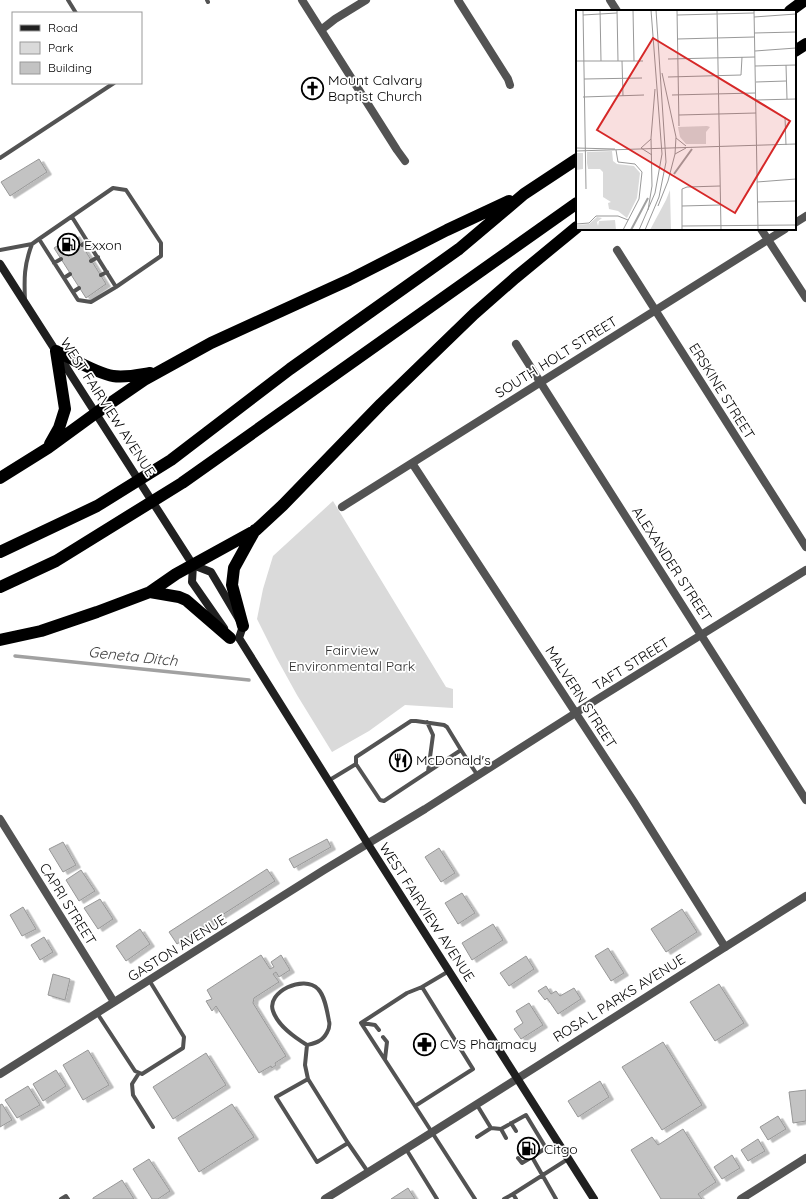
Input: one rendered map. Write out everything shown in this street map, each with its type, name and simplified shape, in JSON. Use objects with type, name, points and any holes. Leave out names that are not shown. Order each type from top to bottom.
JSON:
[{"type":"highway","points":[[791,10],[805,0]]},
{"type":"highway","points":[[796,50],[806,44]]},
{"type":"highway","points":[[0,552],[97,506],[181,453],[199,437],[290,369],[459,249],[524,194],[576,160]]},
{"type":"highway","points":[[0,478],[48,448],[144,380],[211,343],[349,280],[447,230],[524,194]]},
{"type":"highway","points":[[0,587],[56,561],[195,475],[576,204]]},
{"type":"highway","points":[[0,640],[41,631],[150,592],[176,574],[256,530],[474,314],[576,228]]},
{"type":"highway","points":[[56,351],[113,376],[135,376],[159,372]]},
{"type":"highway","points":[[48,448],[59,428],[65,409],[56,351]]},
{"type":"highway","points":[[243,626],[232,585],[234,568],[256,530]]},
{"type":"highway","points":[[150,592],[179,597],[186,600],[235,638]]},
{"type":"main road","name":"WEST FAIRVIEW AVENUE","points":[[0,264],[193,565],[192,582],[235,638],[328,781],[594,1199]]},
{"type":"main road","points":[[193,565],[211,572],[243,626],[235,638]]},
{"type":"street","points":[[302,0],[405,161]]},
{"type":"street","points":[[321,30],[366,0]]},
{"type":"street","points":[[458,0],[510,85]]},
{"type":"street","points":[[610,0],[616,10]]},
{"type":"street","points":[[796,222],[806,216]]},
{"type":"street","points":[[762,230],[806,298]]},
{"type":"street","name":"SOUTH HOLT STREET","points":[[342,507],[783,230]]},
{"type":"street","name":"ERSKINE STREET","points":[[617,250],[806,547]]},
{"type":"street","name":"ALEXANDER STREET","points":[[516,344],[806,800]]},
{"type":"street","name":"MALVERN STREET","points":[[412,463],[634,802],[725,948]]},
{"type":"street","name":"TAFT STREET","points":[[368,844],[806,570]]},
{"type":"street","name":"CAPRI STREET","points":[[0,819],[114,1002]]},
{"type":"street","name":"GASTON AVENUE","points":[[0,1074],[324,870],[368,844]]},
{"type":"street","name":"ROSA L PARKS AVENUE","points":[[325,1199],[477,1105],[562,1049],[805,900]]},
{"type":"street","points":[[741,1199],[806,1158]]},
{"type":"lane","points":[[68,0],[75,12]]},
{"type":"lane","points":[[0,158],[112,84]]},
{"type":"lane","points":[[0,250],[32,244],[39,239],[72,217],[113,188],[126,190],[161,243],[162,256],[91,302],[78,300],[39,239]]},
{"type":"lane","points":[[72,217],[116,287]]},
{"type":"lane","points":[[82,245],[88,241]]},
{"type":"lane","points":[[25,303],[24,274],[27,258],[32,244]]},
{"type":"lane","points":[[91,261],[98,257]]},
{"type":"lane","points":[[54,263],[60,259]]},
{"type":"lane","points":[[101,275],[107,272]]},
{"type":"lane","points":[[64,278],[70,274]]},
{"type":"lane","points":[[73,292],[79,288]]},
{"type":"lane","points":[[461,750],[384,801],[380,800],[356,764],[356,757],[410,721],[427,722],[447,726],[478,776]]},
{"type":"lane","points":[[427,722],[433,735],[428,772]]},
{"type":"lane","points":[[328,781],[356,764]]},
{"type":"lane","points":[[362,1023],[406,993],[422,987],[449,971]]},
{"type":"lane","points":[[97,1012],[135,1072],[142,1074],[183,1048],[184,1036],[149,980]]},
{"type":"lane","points":[[300,983],[310,983],[319,990],[324,1001],[330,1023],[327,1033],[320,1041],[307,1045],[294,1036],[278,1021],[272,1010],[273,1000],[283,990],[300,983]]},
{"type":"lane","points":[[415,1106],[473,1069],[422,987]]},
{"type":"lane","points":[[362,1023],[376,1025],[378,1030]]},
{"type":"lane","points":[[362,1023],[474,1199]]},
{"type":"lane","points":[[383,1037],[387,1042],[385,1060]]},
{"type":"lane","points":[[307,1045],[305,1064],[308,1078],[348,1143],[368,1172]]},
{"type":"lane","points":[[139,1073],[132,1084],[133,1095],[153,1127]]},
{"type":"lane","points":[[308,1078],[276,1097],[317,1162],[348,1143]]},
{"type":"lane","points":[[477,1105],[491,1128]]},
{"type":"lane","points":[[477,1137],[491,1128],[501,1129],[526,1115],[546,1148],[522,1163],[518,1158]]},
{"type":"lane","points":[[511,1123],[516,1131]]},
{"type":"lane","points":[[501,1129],[506,1138]]},
{"type":"lane","points":[[406,1149],[437,1199]]},
{"type":"lane","points":[[528,1151],[556,1199]]},
{"type":"lane","points":[[504,1199],[569,1158]]},
{"type":"lane","points":[[513,1194],[516,1199]]},
{"type":"lane","points":[[61,1199],[66,1196],[68,1199]]},
{"type":"green space","name":"Fairview Environmental Park","points":[[333,501],[446,687],[453,689],[453,708],[405,705],[369,731],[332,752],[297,695],[257,619],[263,589],[273,556]]},
{"type":"building","points":[[39,159],[47,172],[10,196],[1,182]]},
{"type":"building","points":[[75,234],[106,284],[86,298],[54,248]]},
{"type":"building","points":[[327,839],[331,847],[294,868],[289,859]]},
{"type":"building","points":[[63,842],[76,865],[63,872],[49,849]]},
{"type":"building","points":[[439,848],[455,873],[441,882],[425,857]]},
{"type":"building","points":[[267,869],[275,881],[177,944],[169,932]]},
{"type":"building","points":[[81,870],[95,891],[79,901],[66,880]]},
{"type":"building","points":[[462,893],[475,913],[458,924],[445,903]]},
{"type":"building","points":[[100,899],[113,919],[98,929],[84,908]]},
{"type":"building","points":[[23,907],[36,929],[22,936],[10,915]]},
{"type":"building","points":[[682,909],[697,932],[666,952],[651,929]]},
{"type":"building","points":[[493,924],[503,940],[472,960],[462,943]]},
{"type":"building","points":[[140,929],[150,944],[126,961],[116,946]]},
{"type":"building","points":[[44,937],[53,952],[40,960],[31,945]]},
{"type":"building","points":[[608,948],[624,973],[611,981],[595,956]]},
{"type":"building","points":[[261,955],[270,969],[274,967],[271,962],[281,955],[290,970],[279,977],[276,972],[273,974],[279,982],[254,998],[253,1003],[286,1056],[275,1063],[276,1065],[272,1068],[271,1066],[259,1073],[216,1006],[212,1011],[206,1001],[212,999],[207,990]]},
{"type":"building","points":[[526,956],[534,969],[509,986],[500,973]]},
{"type":"building","points":[[53,974],[70,979],[65,1000],[48,995]]},
{"type":"building","points":[[719,984],[744,1023],[715,1041],[690,1002]]},
{"type":"building","points":[[546,986],[551,994],[556,991],[560,996],[574,988],[581,999],[558,1014],[547,998],[545,1000],[538,991]]},
{"type":"building","points":[[529,1003],[543,1025],[521,1039],[514,1029],[523,1023],[516,1011]]},
{"type":"building","points":[[663,1042],[702,1105],[662,1130],[622,1067]]},
{"type":"building","points":[[88,1050],[109,1085],[83,1100],[63,1065]]},
{"type":"building","points":[[206,1053],[226,1085],[173,1119],[153,1087]]},
{"type":"building","points":[[56,1070],[66,1086],[43,1101],[33,1084]]},
{"type":"building","points":[[600,1081],[609,1097],[578,1117],[568,1101]]},
{"type":"building","points":[[28,1086],[40,1105],[17,1118],[5,1100]]},
{"type":"building","points":[[806,1090],[806,1121],[793,1123],[789,1092]]},
{"type":"building","points":[[2,1104],[12,1120],[0,1127],[0,1105]]},
{"type":"building","points":[[232,1104],[254,1137],[199,1172],[178,1138]]},
{"type":"building","points":[[778,1116],[786,1129],[768,1140],[760,1127]]},
{"type":"building","points":[[683,1129],[716,1182],[698,1194],[702,1199],[661,1199],[631,1150],[652,1137],[658,1145]]},
{"type":"building","points":[[758,1139],[765,1151],[748,1161],[741,1150]]},
{"type":"building","points":[[732,1155],[740,1168],[722,1179],[714,1167]]},
{"type":"building","points":[[149,1159],[170,1191],[158,1199],[152,1199],[133,1169]]},
{"type":"building","points":[[122,1180],[134,1199],[93,1199],[93,1198]]},
{"type":"building","points":[[408,1188],[415,1199],[391,1199]]},
{"type":"waterway","name":"Geneta Ditch","points":[[15,656],[249,680]]},
{"type":"place","name":"Mount Calvary Baptist Church","points":[[312,88]]},
{"type":"place","name":"Exxon","points":[[69,245]]},
{"type":"place","name":"McDonald's","points":[[400,760]]},
{"type":"place","name":"CVS Pharmacy","points":[[425,1044]]},
{"type":"place","name":"Citgo","points":[[528,1149]]}]
